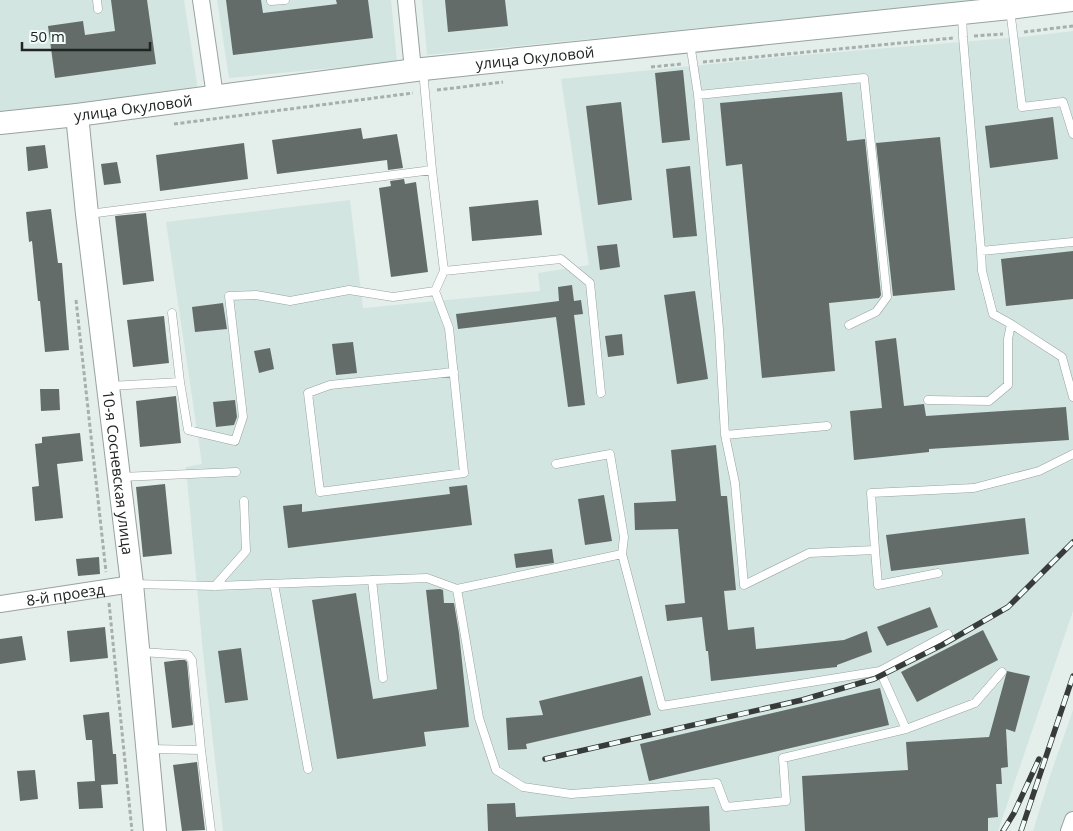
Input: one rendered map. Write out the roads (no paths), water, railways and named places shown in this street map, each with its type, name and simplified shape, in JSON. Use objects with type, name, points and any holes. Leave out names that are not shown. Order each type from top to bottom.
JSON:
[{"type":"street","points":[[202,0],[216,96]]},
{"type":"street","points":[[406,0],[418,69]]},
{"type":"street","name":"улица Окуловой","points":[[0,123],[76,115],[418,69],[692,52],[952,11],[1010,8],[1071,0]]},
{"type":"street","name":"10-я Сосневская улица","points":[[76,115],[132,584],[155,831]]},
{"type":"street","name":"8-й проезд","points":[[0,604],[132,584]]},
{"type":"street","points":[[1069,831],[1073,820]]},
{"type":"lane","points":[[98,0],[98,9]]},
{"type":"lane","points":[[271,1],[285,0]]},
{"type":"lane","points":[[1010,8],[1022,107],[1073,101]]},
{"type":"lane","points":[[952,11],[963,37],[982,271],[993,314],[1062,357],[1073,397]]},
{"type":"lane","points":[[692,52],[698,95],[719,329],[725,435],[735,483],[744,585],[809,553],[875,550]]},
{"type":"lane","points":[[418,69],[426,92],[432,170],[444,271],[435,290],[449,328],[454,372],[464,473],[320,492],[308,393],[330,385],[454,372]]},
{"type":"lane","points":[[698,95],[864,78],[887,297],[876,312],[848,325]]},
{"type":"lane","points":[[1063,102],[1073,134]]},
{"type":"lane","points":[[87,214],[432,170]]},
{"type":"lane","points":[[981,251],[1073,242]]},
{"type":"lane","points":[[444,271],[561,259],[590,283],[601,393]]},
{"type":"lane","points":[[172,313],[188,430],[235,441],[243,416],[229,296],[256,295],[290,301],[348,290],[393,297],[435,290]]},
{"type":"lane","points":[[928,400],[989,400],[1008,385],[1008,339],[1011,324]]},
{"type":"lane","points":[[108,386],[180,382]]},
{"type":"lane","points":[[725,435],[827,426]]},
{"type":"lane","points":[[556,464],[610,454],[624,537],[622,554],[662,706],[880,671],[948,634]]},
{"type":"lane","points":[[938,573],[878,585],[871,493],[974,488],[1039,471],[1073,454]]},
{"type":"lane","points":[[119,477],[236,472]]},
{"type":"lane","points":[[215,586],[246,551],[244,502]]},
{"type":"lane","points":[[132,584],[215,586],[427,578],[457,589],[622,554]]},
{"type":"lane","points":[[372,580],[383,678]]},
{"type":"lane","points":[[274,584],[308,769]]},
{"type":"lane","points":[[457,589],[479,718],[496,770],[523,787],[571,794],[717,783],[726,807],[786,801],[783,758],[906,729],[975,703],[1002,672]]},
{"type":"lane","points":[[139,652],[188,655],[192,660],[211,831]]},
{"type":"lane","points":[[880,671],[906,729]]},
{"type":"lane","points":[[148,749],[201,750]]},
{"type":"railway","points":[[545,759],[802,700],[874,679],[942,645],[1008,607],[1073,542]]},
{"type":"railway","points":[[1021,831],[1073,676]]},
{"type":"railway","points":[[1003,831],[1014,813],[1039,759]]}]
